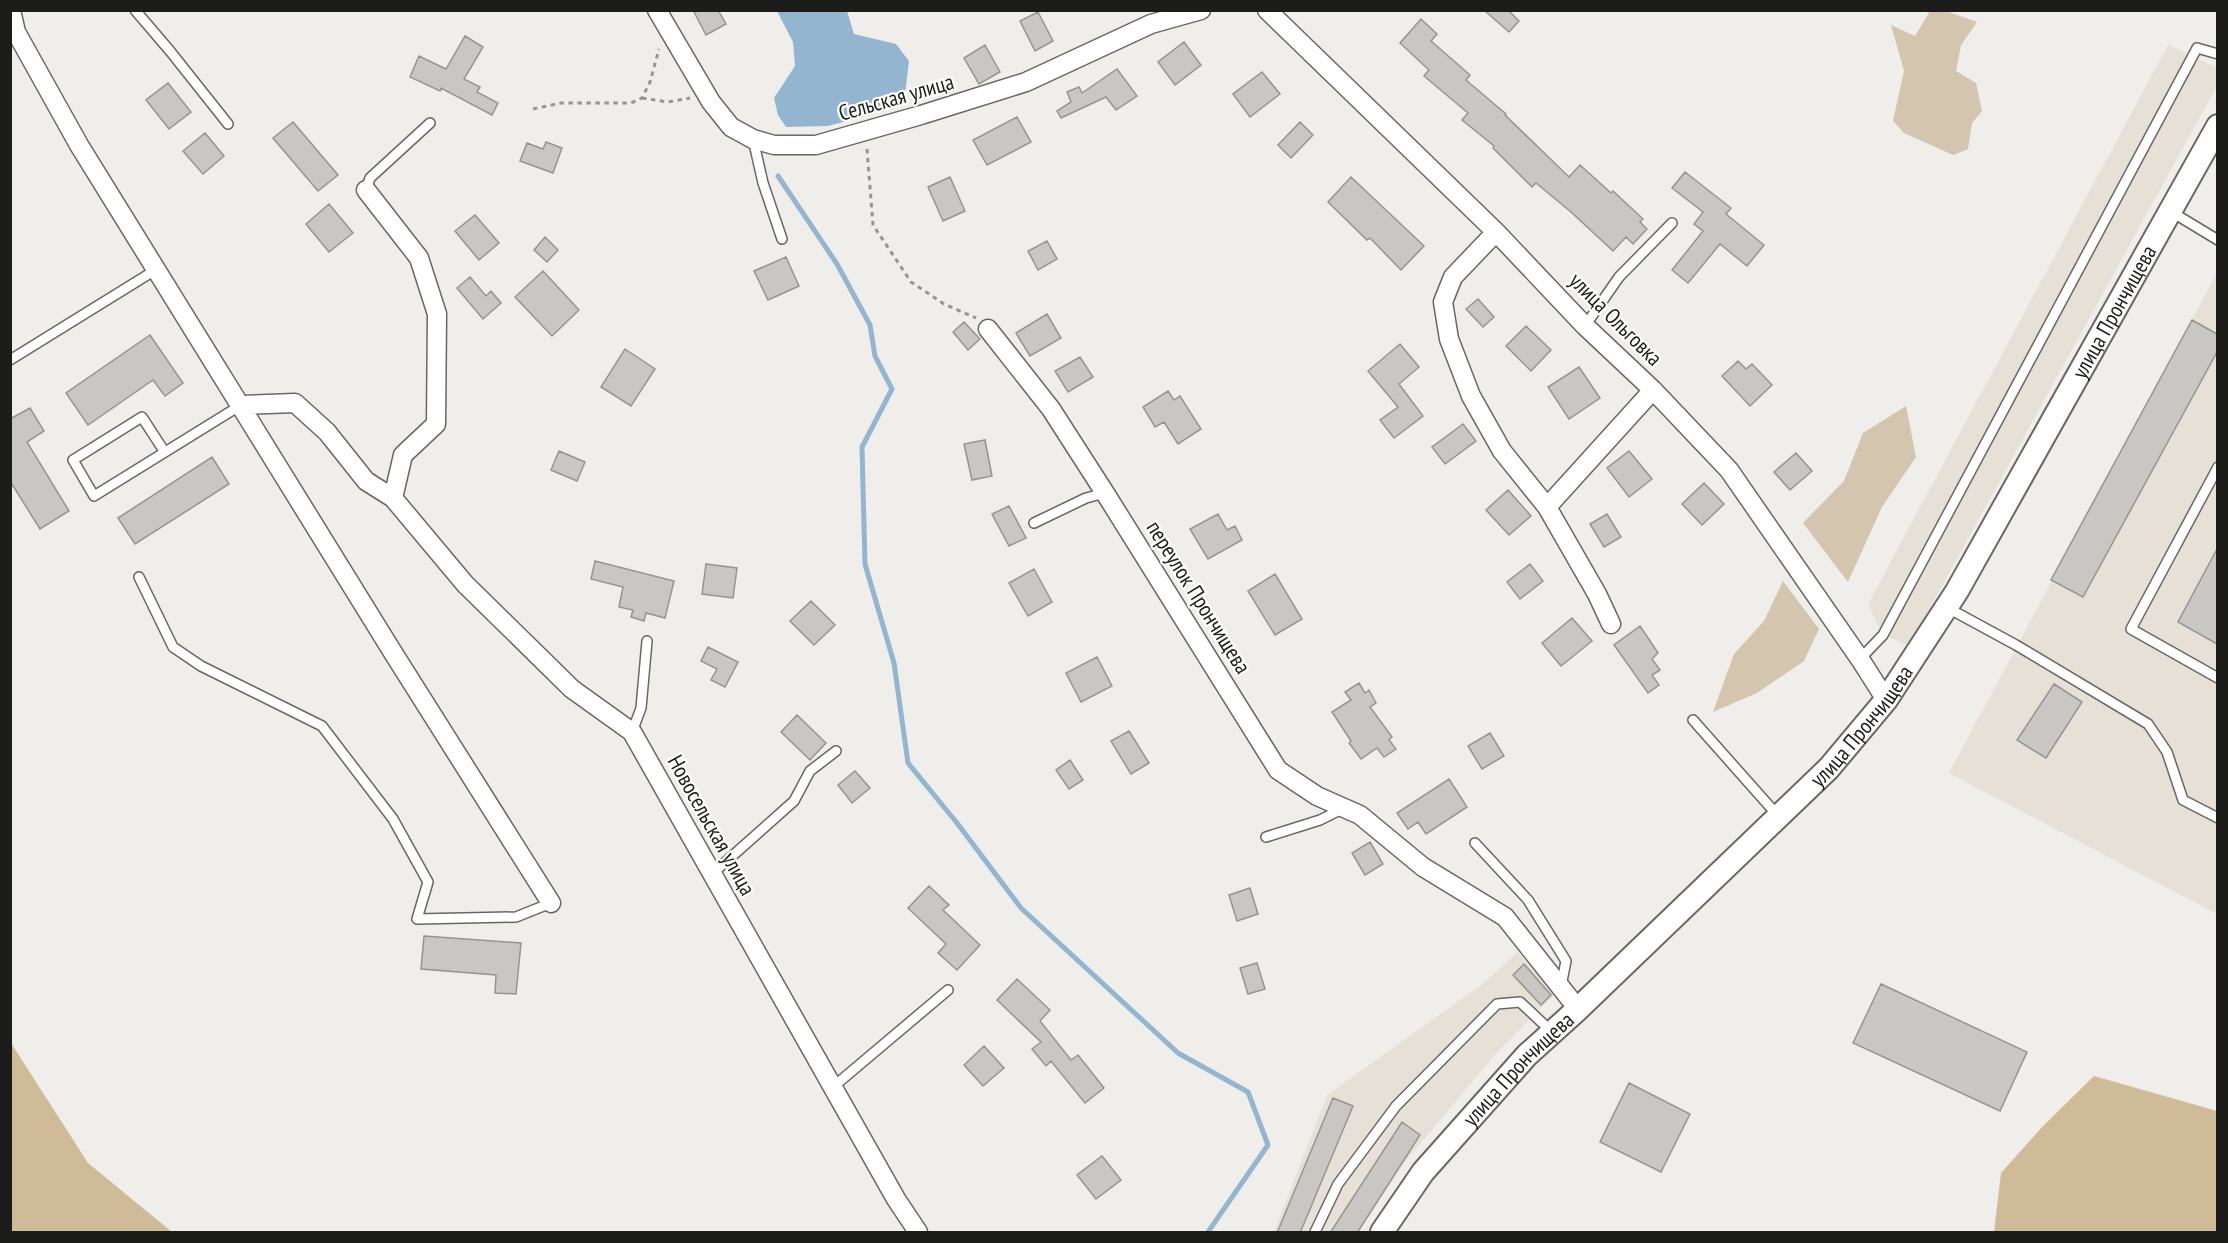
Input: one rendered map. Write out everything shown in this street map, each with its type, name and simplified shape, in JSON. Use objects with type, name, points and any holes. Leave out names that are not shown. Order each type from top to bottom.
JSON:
[{"type":"street","points":[[11,10],[15,32],[79,145],[551,903]]},
{"type":"street","name":"Сельская улица","points":[[657,10],[711,102],[730,127],[753,139],[774,145],[816,145],[921,116],[1026,82],[1151,24],[1201,10]]},
{"type":"street","name":"улица Ольговка","points":[[1267,10],[1496,232],[1585,326],[1653,390],[1729,470],[1886,700]]},
{"type":"street","name":"улица Прончищева","points":[[1382,1233],[1423,1172],[1527,1055],[1829,768],[1886,700],[1946,607],[2217,126]]},
{"type":"street","points":[[366,190],[419,258],[437,314],[436,424],[404,454],[393,498]]},
{"type":"street","points":[[1496,232],[1453,277],[1443,302],[1449,339],[1471,396],[1503,452],[1547,507],[1597,594],[1611,624]]},
{"type":"street","name":"переулок Прончищева","points":[[988,329],[1051,410],[1278,770],[1317,796],[1360,815],[1423,867],[1505,917],[1578,1009]]},
{"type":"street","points":[[1547,507],[1653,390]]},
{"type":"street","name":"Новосельская улица","points":[[241,405],[295,403],[327,432],[366,481],[393,498],[465,584],[572,689],[632,732],[918,1233]]},
{"type":"lane","points":[[135,10],[228,124]]},
{"type":"lane","points":[[1860,659],[1883,635],[2197,48],[2217,54]]},
{"type":"lane","points":[[366,190],[370,178],[430,123]]},
{"type":"lane","points":[[753,139],[763,183],[782,239]]},
{"type":"lane","points":[[2170,211],[2217,240]]},
{"type":"lane","points":[[1585,326],[1619,277],[1672,223]]},
{"type":"lane","points":[[10,360],[157,269]]},
{"type":"lane","points":[[165,451],[142,417],[73,460],[94,496],[241,405]]},
{"type":"lane","points":[[2217,467],[2130,629],[2217,678]]},
{"type":"lane","points":[[1034,523],[1086,498],[1105,493]]},
{"type":"lane","points":[[139,577],[172,647],[201,666],[322,726],[393,819],[428,882],[417,919],[516,917],[551,903]]},
{"type":"lane","points":[[1946,607],[2016,645],[2148,724],[2167,752],[2183,800],[2217,818]]},
{"type":"lane","points":[[632,732],[640,708],[647,641]]},
{"type":"lane","points":[[1693,720],[1779,817]]},
{"type":"lane","points":[[712,874],[794,801],[810,771],[836,751]]},
{"type":"lane","points":[[1266,837],[1320,820],[1344,808]]},
{"type":"lane","points":[[1475,843],[1528,900],[1566,961],[1561,988]]},
{"type":"lane","points":[[833,1087],[948,990]]},
{"type":"lane","points":[[1315,1233],[1338,1184],[1396,1106],[1497,1004],[1520,1002],[1552,1032]]},
{"type":"path","points":[[642,98],[650,82],[661,39]]},
{"type":"path","points":[[532,109],[561,103],[631,103],[642,98],[668,102],[694,97]]},
{"type":"path","points":[[867,146],[873,225],[911,282],[944,304],[977,319],[988,329]]},
{"type":"shaded area","points":[[1930,11],[1946,11],[1977,22],[1961,45],[1956,71],[1976,83],[1982,111],[1972,123],[1968,149],[1953,155],[1904,133],[1893,121],[1904,71],[1891,25],[1915,36]]},
{"type":"shaded area","points":[[2168,45],[2217,68],[2217,86],[1909,646],[1883,635],[1868,604]]},
{"type":"shaded area","points":[[2217,273],[2217,914],[1949,773]]},
{"type":"shaded area","points":[[1906,406],[1916,457],[1882,507],[1848,582],[1803,523],[1844,481],[1863,433]]},
{"type":"shaded area","points":[[1783,581],[1819,629],[1804,661],[1757,693],[1713,712],[1734,654],[1764,621]]},
{"type":"shaded area","points":[[1518,952],[1555,994],[1494,1056],[1404,1163],[1359,1232],[1274,1232],[1327,1095],[1480,986]]},
{"type":"shaded area","points":[[11,1043],[88,1163],[172,1232],[11,1232]]},
{"type":"shaded area","points":[[2094,1076],[2217,1111],[2217,1232],[1994,1232],[2001,1173],[2043,1126]]},
{"type":"water","points":[[777,11],[847,11],[854,34],[896,44],[909,61],[905,94],[869,115],[828,126],[786,127],[778,115],[774,98],[795,66],[793,42]]},
{"type":"building","points":[[693,10],[718,10],[726,24],[706,35]]},
{"type":"building","points":[[1484,10],[1508,10],[1519,21],[1509,32]]},
{"type":"building","points":[[1038,12],[1053,41],[1035,51],[1020,21]]},
{"type":"building","points":[[1421,19],[1437,34],[1431,41],[1470,75],[1466,80],[1506,114],[1569,177],[1580,165],[1643,219],[1640,222],[1647,229],[1633,244],[1626,237],[1613,251],[1536,183],[1532,187],[1493,148],[1494,146],[1462,120],[1468,113],[1424,76],[1429,70],[1400,43]]},
{"type":"building","points":[[465,36],[483,47],[464,79],[480,87],[477,92],[498,103],[492,115],[441,88],[440,91],[410,77],[419,56],[446,69]]},
{"type":"building","points":[[1184,42],[1201,65],[1175,85],[1158,62]]},
{"type":"building","points":[[985,45],[1000,72],[979,84],[964,58]]},
{"type":"building","points":[[1117,69],[1137,96],[1116,110],[1106,97],[1061,118],[1057,111],[1071,102],[1067,92],[1079,87],[1082,93]]},
{"type":"building","points":[[1262,72],[1280,94],[1250,117],[1233,94]]},
{"type":"building","points":[[168,83],[191,112],[169,129],[146,100]]},
{"type":"building","points":[[1017,117],[1031,142],[987,165],[973,140]]},
{"type":"building","points":[[293,122],[338,175],[318,191],[273,138]]},
{"type":"building","points":[[1300,122],[1313,135],[1291,158],[1278,145]]},
{"type":"building","points":[[205,133],[224,156],[203,174],[183,151]]},
{"type":"building","points":[[546,142],[562,148],[553,173],[520,161],[527,143],[543,149]]},
{"type":"building","points":[[1685,172],[1731,208],[1726,214],[1764,245],[1747,266],[1720,244],[1688,283],[1672,270],[1703,231],[1694,224],[1703,212],[1672,188]]},
{"type":"building","points":[[950,177],[965,211],[943,221],[928,187]]},
{"type":"building","points":[[1351,177],[1424,246],[1401,270],[1370,238],[1367,240],[1328,202]]},
{"type":"building","points":[[329,204],[353,233],[329,252],[306,224]]},
{"type":"building","points":[[475,215],[499,243],[479,260],[455,231]]},
{"type":"building","points":[[545,237],[558,250],[547,262],[534,250]]},
{"type":"building","points":[[1047,241],[1057,259],[1038,270],[1028,251]]},
{"type":"building","points":[[786,257],[799,286],[768,300],[754,271]]},
{"type":"building","points":[[543,271],[579,310],[552,336],[515,297]]},
{"type":"building","points":[[470,277],[486,296],[491,291],[501,303],[483,319],[457,288]]},
{"type":"building","points":[[1478,299],[1494,317],[1483,327],[1466,309]]},
{"type":"building","points":[[1047,314],[1061,338],[1030,356],[1016,333]]},
{"type":"building","points":[[2192,320],[2217,334],[2217,352],[2083,597],[2051,580]]},
{"type":"building","points":[[964,322],[980,339],[968,350],[953,332]]},
{"type":"building","points":[[1526,326],[1551,350],[1531,371],[1506,346]]},
{"type":"building","points":[[150,335],[183,383],[165,396],[153,380],[88,425],[66,393]]},
{"type":"building","points":[[1400,344],[1419,367],[1399,384],[1423,416],[1394,438],[1380,420],[1398,407],[1368,371]]},
{"type":"building","points":[[625,349],[655,369],[631,406],[601,387]]},
{"type":"building","points":[[1080,357],[1093,377],[1068,392],[1055,371]]},
{"type":"building","points":[[1738,361],[1746,369],[1752,364],[1772,385],[1750,406],[1722,376]]},
{"type":"building","points":[[1579,367],[1600,398],[1569,419],[1548,387]]},
{"type":"building","points":[[1168,391],[1174,400],[1180,396],[1201,429],[1178,444],[1164,422],[1155,427],[1143,407]]},
{"type":"building","points":[[30,408],[44,431],[27,442],[69,511],[40,529],[10,481],[10,419]]},
{"type":"building","points":[[1463,424],[1476,441],[1445,464],[1432,447]]},
{"type":"building","points":[[985,440],[992,476],[972,480],[964,444]]},
{"type":"building","points":[[559,451],[585,462],[577,481],[551,470]]},
{"type":"building","points":[[1629,451],[1652,479],[1629,497],[1607,468]]},
{"type":"building","points":[[1796,453],[1812,471],[1790,490],[1774,472]]},
{"type":"building","points":[[212,457],[229,484],[135,544],[118,518]]},
{"type":"building","points":[[1704,483],[1724,504],[1702,525],[1682,504]]},
{"type":"building","points":[[1508,490],[1531,516],[1509,535],[1486,510]]},
{"type":"building","points":[[1009,506],[1026,538],[1009,546],[992,514]]},
{"type":"building","points":[[1218,514],[1227,530],[1235,526],[1242,540],[1208,559],[1190,529]]},
{"type":"building","points":[[1607,514],[1621,537],[1604,547],[1590,524]]},
{"type":"building","points":[[2217,549],[2217,644],[2178,622]]},
{"type":"building","points":[[595,561],[674,581],[665,618],[646,613],[644,621],[631,617],[633,610],[619,607],[623,587],[591,579]]},
{"type":"building","points":[[706,564],[737,568],[733,598],[702,594]]},
{"type":"building","points":[[1530,564],[1543,581],[1520,599],[1507,582]]},
{"type":"building","points":[[1034,569],[1052,602],[1028,616],[1009,583]]},
{"type":"building","points":[[1275,574],[1302,619],[1275,635],[1248,591]]},
{"type":"building","points":[[811,601],[835,625],[814,645],[790,621]]},
{"type":"building","points":[[1572,618],[1592,641],[1561,666],[1542,643]]},
{"type":"building","points":[[1640,626],[1658,653],[1652,659],[1660,670],[1652,675],[1659,685],[1648,693],[1614,645]]},
{"type":"building","points":[[708,647],[738,662],[725,687],[711,680],[717,669],[701,661]]},
{"type":"building","points":[[1097,657],[1112,686],[1081,702],[1066,673]]},
{"type":"building","points":[[1359,683],[1365,693],[1369,690],[1376,703],[1370,707],[1392,737],[1389,740],[1396,749],[1384,757],[1377,748],[1361,759],[1349,743],[1351,741],[1332,712],[1351,700],[1345,692]]},
{"type":"building","points":[[2054,684],[2082,702],[2046,758],[2017,740]]},
{"type":"building","points":[[797,715],[826,743],[810,760],[781,732]]},
{"type":"building","points":[[1129,731],[1149,763],[1131,774],[1111,741]]},
{"type":"building","points":[[1490,733],[1504,756],[1482,769],[1468,746]]},
{"type":"building","points":[[1070,760],[1083,780],[1069,789],[1056,770]]},
{"type":"building","points":[[855,771],[870,788],[852,803],[838,785]]},
{"type":"building","points":[[1449,779],[1467,807],[1426,834],[1418,822],[1408,829],[1397,813]]},
{"type":"building","points":[[1370,842],[1383,864],[1365,875],[1352,853]]},
{"type":"building","points":[[929,886],[949,905],[943,910],[980,945],[957,970],[938,953],[946,944],[908,908]]},
{"type":"building","points":[[1250,888],[1258,914],[1237,921],[1229,895]]},
{"type":"building","points":[[424,936],[521,943],[516,994],[495,993],[496,975],[421,969]]},
{"type":"building","points":[[1257,963],[1265,989],[1248,994],[1240,968]]},
{"type":"building","points":[[1524,964],[1551,995],[1541,1005],[1513,975]]},
{"type":"building","points":[[1017,979],[1050,1010],[1040,1021],[1071,1060],[1078,1055],[1104,1088],[1085,1103],[1051,1061],[1046,1066],[1032,1049],[1041,1042],[997,1000]]},
{"type":"building","points":[[1881,984],[2027,1052],[2000,1111],[1853,1043]]},
{"type":"building","points":[[984,1046],[1004,1068],[983,1086],[964,1065]]},
{"type":"building","points":[[1629,1083],[1690,1114],[1661,1172],[1600,1142]]},
{"type":"building","points":[[1333,1098],[1353,1106],[1300,1233],[1277,1233]]},
{"type":"building","points":[[1402,1122],[1420,1135],[1357,1233],[1330,1233]]},
{"type":"building","points":[[1102,1156],[1121,1180],[1096,1199],[1077,1175]]},
{"type":"waterway","points":[[778,176],[837,264],[870,325],[875,356],[892,389],[862,447],[865,564],[894,663],[908,763],[1021,908],[1178,1053],[1248,1092],[1268,1145],[1208,1232]]}]
